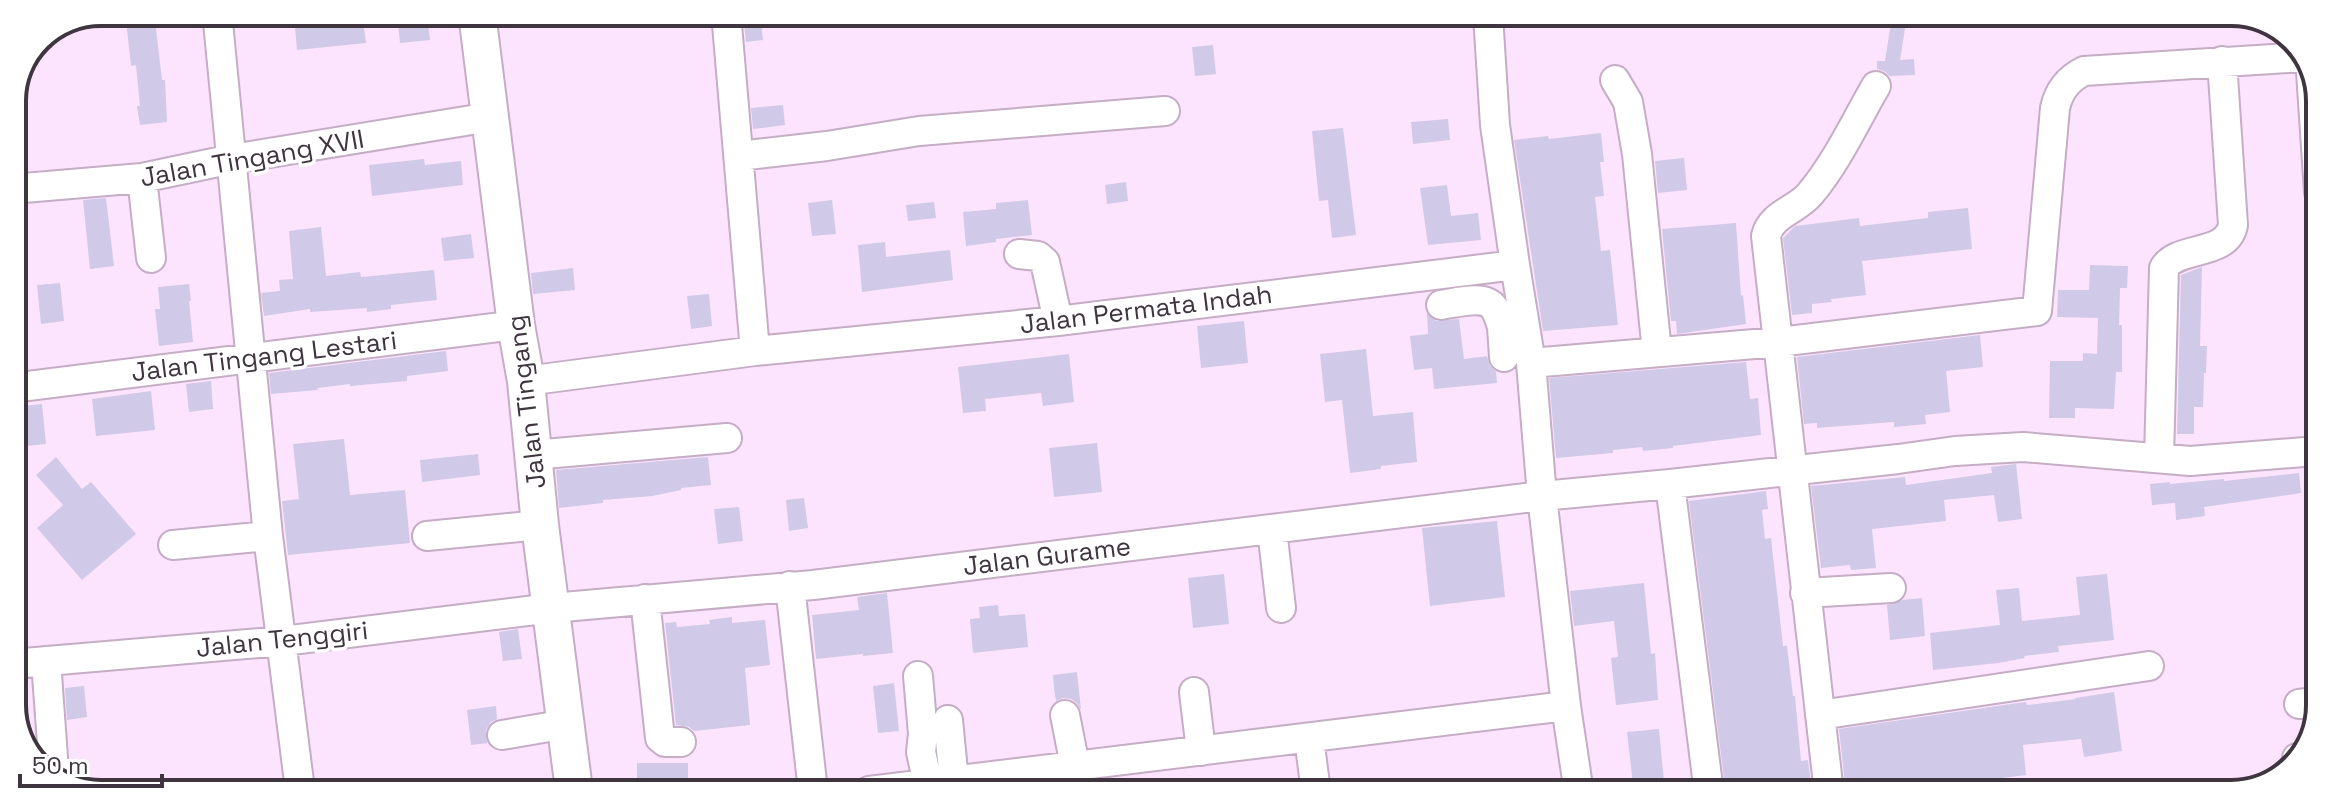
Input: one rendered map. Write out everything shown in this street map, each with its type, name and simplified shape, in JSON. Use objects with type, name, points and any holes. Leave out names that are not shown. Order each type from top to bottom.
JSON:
[{"type":"main road","name":"Jalan Tingang","points":[[479,26],[516,325],[526,381],[540,525],[573,780]]},
{"type":"street","points":[[218,26],[268,536],[299,780]]},
{"type":"street","points":[[727,26],[755,351]]},
{"type":"street","points":[[1489,26],[1495,125],[1515,265],[1517,360],[1542,496],[1577,780]]},
{"type":"street","points":[[1517,360],[1778,342],[2037,311],[2055,108],[2062,90],[2074,76],[2084,71],[2292,58]]},
{"type":"street","points":[[2159,458],[2164,268],[2169,260],[2206,249],[2225,240],[2232,232],[2222,61]]},
{"type":"street","points":[[1615,80],[1628,102],[1637,154],[1657,352]]},
{"type":"street","points":[[1828,780],[1766,243],[1768,229],[1777,218],[1789,212],[1817,185],[1876,86]]},
{"type":"street","points":[[739,156],[919,131],[1165,111]]},
{"type":"street","name":"Jalan Tingang XVII","points":[[26,188],[142,178],[232,159],[490,117]]},
{"type":"street","points":[[142,178],[151,258]]},
{"type":"street","points":[[1019,254],[1038,256],[1045,262],[1058,321]]},
{"type":"street","name":"Jalan Permata Indah","points":[[526,381],[755,351],[1058,321],[1515,265]]},
{"type":"street","points":[[1441,305],[1482,300],[1489,302],[1514,328]]},
{"type":"street","name":"Jalan Tingang Lestari","points":[[26,386],[516,325]]},
{"type":"street","points":[[533,455],[727,438]]},
{"type":"street","name":"Jalan Gurame","points":[[552,608],[828,583],[1542,496],[1955,451],[2023,447],[2190,461],[2306,452]]},
{"type":"street","points":[[1670,484],[1707,780]]},
{"type":"street","points":[[427,536],[540,525]]},
{"type":"street","points":[[1272,529],[1281,608]]},
{"type":"street","points":[[173,545],[268,536]]},
{"type":"street","points":[[790,586],[812,780]]},
{"type":"street","points":[[1805,593],[1891,588]]},
{"type":"street","points":[[645,599],[660,738],[665,742],[681,742]]},
{"type":"street","name":"Jalan Tenggiri","points":[[26,663],[283,641],[552,608]]},
{"type":"street","points":[[46,661],[53,762]]},
{"type":"street","points":[[1820,715],[2149,666]]},
{"type":"street","points":[[918,676],[923,734],[921,752],[940,780]]},
{"type":"street","points":[[1194,692],[1201,751]]},
{"type":"street","points":[[958,780],[1566,706]]},
{"type":"street","points":[[1065,715],[1075,766]]},
{"type":"street","points":[[941,780],[948,720]]},
{"type":"street","points":[[502,735],[566,724]]},
{"type":"street","points":[[1309,738],[1314,780]]},
{"type":"building","points":[[127,26],[156,26],[162,80],[165,80],[167,122],[140,125],[136,65],[131,66]]},
{"type":"building","points":[[295,26],[364,26],[366,43],[297,50]]},
{"type":"building","points":[[398,26],[428,26],[430,40],[400,43]]},
{"type":"building","points":[[744,26],[761,26],[763,40],[746,42]]},
{"type":"building","points":[[1890,26],[1905,26],[1900,60],[1914,59],[1915,75],[1890,76],[1877,69],[1877,61],[1885,61]]},
{"type":"building","points":[[1213,45],[1216,74],[1195,76],[1192,47]]},
{"type":"building","points":[[783,105],[785,125],[753,129],[751,108]]},
{"type":"building","points":[[1448,119],[1450,140],[1413,144],[1411,122]]},
{"type":"building","points":[[1343,128],[1356,235],[1332,238],[1328,200],[1319,201],[1312,131]]},
{"type":"building","points":[[1601,133],[1604,196],[1595,197],[1601,251],[1610,250],[1618,325],[1543,331],[1514,140]]},
{"type":"building","points":[[1684,158],[1687,190],[1658,193],[1655,161]]},
{"type":"building","points":[[424,159],[425,165],[461,161],[463,185],[372,196],[369,165]]},
{"type":"building","points":[[1126,182],[1128,201],[1107,204],[1105,185]]},
{"type":"building","points":[[1447,185],[1451,216],[1478,213],[1481,240],[1428,245],[1420,188]]},
{"type":"building","points":[[106,198],[114,266],[90,269],[83,200]]},
{"type":"building","points":[[832,200],[836,234],[812,236],[808,203]]},
{"type":"building","points":[[1028,200],[1032,235],[966,246],[963,212],[996,209],[996,203]]},
{"type":"building","points":[[934,202],[936,218],[908,221],[906,205]]},
{"type":"building","points":[[1968,208],[1972,249],[1862,261],[1866,295],[1812,304],[1812,313],[1792,315],[1783,238],[1795,226],[1859,218],[1860,226],[1928,218],[1928,212]]},
{"type":"building","points":[[1736,223],[1746,324],[1677,334],[1676,321],[1671,321],[1662,229]]},
{"type":"building","points":[[321,227],[326,276],[360,272],[361,277],[434,270],[437,300],[391,305],[391,309],[367,312],[367,308],[310,312],[310,309],[264,316],[261,293],[280,291],[279,280],[293,279],[289,231]]},
{"type":"building","points":[[471,234],[474,258],[444,261],[441,238]]},
{"type":"building","points":[[885,242],[886,257],[950,250],[953,280],[862,292],[858,245]]},
{"type":"building","points":[[2090,265],[2128,266],[2127,288],[2120,288],[2122,372],[2116,372],[2114,409],[2075,408],[2075,418],[2049,418],[2050,361],[2083,361],[2083,353],[2097,354],[2098,318],[2057,317],[2058,290],[2089,290]]},
{"type":"building","points":[[2202,267],[2200,346],[2207,346],[2203,407],[2194,407],[2194,434],[2177,434],[2181,275]]},
{"type":"building","points":[[573,268],[575,290],[533,294],[531,273]]},
{"type":"building","points":[[60,283],[64,321],[41,324],[37,285]]},
{"type":"building","points":[[189,284],[193,342],[159,346],[155,309],[160,309],[158,287]]},
{"type":"building","points":[[709,294],[712,326],[691,329],[687,296]]},
{"type":"building","points":[[1427,313],[1436,321],[1459,319],[1464,359],[1487,356],[1496,372],[1497,383],[1434,389],[1432,368],[1414,370],[1410,336],[1428,334]]},
{"type":"building","points":[[1244,321],[1248,363],[1201,368],[1197,326]]},
{"type":"building","points":[[1980,335],[1983,367],[1946,371],[1950,412],[1925,415],[1926,424],[1894,427],[1894,422],[1817,428],[1817,423],[1804,424],[1797,357]]},
{"type":"building","points":[[1366,349],[1373,416],[1413,412],[1417,462],[1350,473],[1342,400],[1325,402],[1320,354]]},
{"type":"building","points":[[446,351],[448,371],[407,376],[407,381],[350,384],[271,394],[269,373]]},
{"type":"building","points":[[1069,354],[1074,402],[1043,406],[1041,393],[985,399],[986,411],[963,413],[958,367]]},
{"type":"building","points":[[1746,362],[1750,399],[1758,398],[1761,435],[1673,448],[1643,451],[1642,447],[1556,458],[1549,378]]},
{"type":"building","points":[[211,381],[213,409],[189,412],[186,384]]},
{"type":"building","points":[[151,391],[155,430],[96,436],[92,399]]},
{"type":"building","points":[[42,404],[46,444],[26,446],[26,406]]},
{"type":"building","points":[[344,439],[350,495],[405,490],[410,543],[288,555],[282,501],[299,499],[293,444]]},
{"type":"building","points":[[1097,443],[1102,492],[1054,497],[1049,448]]},
{"type":"building","points":[[478,454],[480,475],[422,482],[420,460]]},
{"type":"building","points":[[56,457],[82,489],[91,482],[136,534],[82,580],[37,528],[63,505],[36,475]]},
{"type":"building","points":[[708,457],[711,485],[559,508],[556,470]]},
{"type":"building","points":[[2016,464],[2022,519],[1998,522],[1994,495],[1944,500],[1946,521],[1872,529],[1876,568],[1851,570],[1850,565],[1821,568],[1811,486],[1905,477],[1906,485],[1992,473],[1991,467]]},
{"type":"building","points":[[2299,473],[2301,493],[2204,507],[2205,516],[2176,520],[2175,503],[2152,505],[2150,484],[2224,481]]},
{"type":"building","points":[[1766,491],[1768,509],[1762,510],[1765,539],[1771,538],[1783,646],[1787,646],[1795,696],[1801,761],[1808,760],[1810,780],[1724,780],[1689,501]]},
{"type":"building","points":[[804,498],[808,528],[789,531],[786,500]]},
{"type":"building","points":[[739,507],[743,541],[718,544],[714,509]]},
{"type":"building","points":[[1497,521],[1505,597],[1430,606],[1422,528]]},
{"type":"building","points":[[1224,574],[1229,624],[1193,628],[1188,578]]},
{"type":"building","points":[[2107,574],[2114,640],[2058,646],[2059,652],[1998,663],[1933,670],[1930,633],[2000,625],[1996,590],[2019,588],[2022,621],[2080,615],[2076,577]]},
{"type":"building","points":[[1644,583],[1651,654],[1655,653],[1658,700],[1616,705],[1611,658],[1618,657],[1614,621],[1574,626],[1570,591]]},
{"type":"building","points":[[887,593],[893,653],[816,659],[812,615],[859,610],[857,597]]},
{"type":"building","points":[[1922,598],[1925,636],[1890,640],[1887,605]]},
{"type":"building","points":[[998,605],[999,616],[1025,614],[1028,647],[973,653],[970,619],[980,618],[979,607]]},
{"type":"building","points":[[732,617],[732,623],[765,620],[770,665],[745,668],[750,725],[694,731],[676,725],[665,623],[676,622],[677,627],[710,624],[709,620]]},
{"type":"building","points":[[518,629],[522,659],[503,661],[499,632]]},
{"type":"building","points":[[1077,672],[1081,710],[1071,699],[1056,701],[1054,689],[1053,675]]},
{"type":"building","points":[[894,683],[899,731],[878,733],[873,686]]},
{"type":"building","points":[[84,686],[87,717],[67,720],[65,688]]},
{"type":"building","points":[[2114,692],[2122,751],[2084,757],[2081,739],[2023,745],[2026,775],[1987,780],[1845,780],[1839,729],[2018,703],[2026,702],[2027,705]]},
{"type":"building","points":[[496,706],[497,719],[486,730],[487,743],[471,745],[467,710]]},
{"type":"building","points":[[1659,729],[1664,780],[1633,780],[1627,732]]},
{"type":"building","points":[[637,763],[688,763],[688,780],[637,780]]}]
